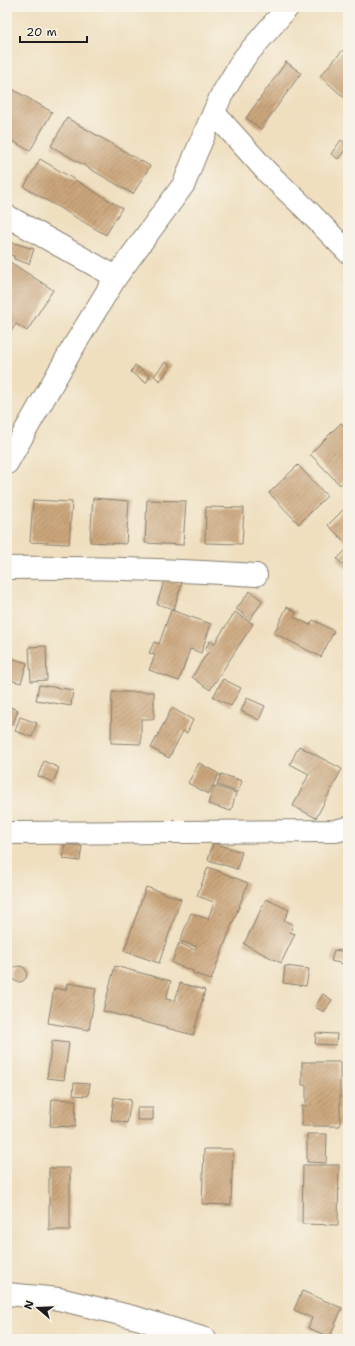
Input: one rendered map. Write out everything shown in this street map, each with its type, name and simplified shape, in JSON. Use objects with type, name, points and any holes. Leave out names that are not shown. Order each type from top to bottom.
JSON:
[{"type":"street","points":[[7,463],[72,349],[116,277],[184,184],[196,152],[221,96],[244,58],[288,7]]},
{"type":"street","points":[[214,113],[268,173],[348,252]]},
{"type":"street","points":[[7,216],[116,277]]},
{"type":"street","points":[[7,568],[75,567],[256,574]]},
{"type":"street","points":[[7,833],[335,831],[348,828]]},
{"type":"street","points":[[7,1294],[59,1299],[137,1318],[205,1339]]},
{"type":"building","points":[[343,50],[348,54],[348,101],[320,76]]},
{"type":"building","points":[[286,62],[301,73],[261,129],[246,118]]},
{"type":"building","points":[[7,86],[52,112],[30,151],[7,138]]},
{"type":"building","points":[[67,118],[150,166],[133,194],[51,146]]},
{"type":"building","points":[[341,140],[348,146],[338,159],[331,154]]},
{"type":"building","points":[[40,159],[122,208],[106,235],[24,187]]},
{"type":"building","points":[[10,242],[34,249],[29,264],[14,259],[14,256],[7,254]]},
{"type":"building","points":[[7,260],[53,290],[27,331],[16,324],[10,333],[7,330]]},
{"type":"building","points":[[165,362],[171,366],[160,381],[154,376]]},
{"type":"building","points":[[135,365],[150,376],[146,383],[131,372]]},
{"type":"building","points":[[341,423],[348,430],[348,477],[340,485],[310,454]]},
{"type":"building","points":[[298,465],[327,496],[299,524],[269,493]]},
{"type":"building","points":[[93,498],[129,501],[126,544],[90,542]]},
{"type":"building","points":[[33,500],[72,502],[69,544],[30,542]]},
{"type":"building","points":[[147,500],[186,501],[183,545],[145,543]]},
{"type":"building","points":[[348,505],[348,545],[328,525]]},
{"type":"building","points":[[206,507],[244,508],[242,544],[205,543]]},
{"type":"building","points":[[348,548],[348,570],[337,559]]},
{"type":"building","points":[[165,578],[182,583],[174,609],[157,604]]},
{"type":"building","points":[[250,591],[263,601],[250,619],[236,609]]},
{"type":"building","points":[[287,607],[296,612],[294,617],[310,625],[313,620],[334,631],[321,657],[274,633]]},
{"type":"building","points":[[171,610],[211,624],[201,653],[190,649],[179,681],[149,670],[155,655],[149,653],[154,642],[159,644]]},
{"type":"building","points":[[235,612],[253,624],[210,690],[192,677],[208,652],[205,649],[210,641],[214,644]]},
{"type":"building","points":[[347,640],[348,641],[348,651],[343,649]]},
{"type":"building","points":[[46,646],[47,680],[31,681],[29,647]]},
{"type":"building","points":[[11,658],[27,663],[21,683],[7,679],[7,670]]},
{"type":"building","points":[[223,679],[241,688],[231,706],[213,697]]},
{"type":"building","points":[[39,685],[73,690],[71,706],[36,700]]},
{"type":"building","points":[[112,692],[154,692],[154,719],[141,719],[141,744],[111,743]]},
{"type":"building","points":[[247,698],[265,706],[259,720],[241,711]]},
{"type":"building","points":[[7,706],[18,710],[13,724],[7,722]]},
{"type":"building","points":[[172,708],[193,720],[187,733],[183,731],[169,758],[151,748]]},
{"type":"building","points":[[20,717],[37,723],[32,737],[15,731]]},
{"type":"building","points":[[299,746],[342,769],[316,818],[293,806],[309,774],[290,764]]},
{"type":"building","points":[[44,761],[59,768],[53,782],[38,776]]},
{"type":"building","points":[[199,763],[219,774],[208,794],[188,783]]},
{"type":"building","points":[[221,774],[242,781],[238,792],[217,785]]},
{"type":"building","points":[[214,786],[236,793],[231,811],[208,804]]},
{"type":"building","points":[[213,843],[242,852],[237,869],[208,860]]},
{"type":"building","points":[[65,844],[82,846],[80,861],[63,859]]},
{"type":"building","points":[[208,867],[248,883],[211,980],[172,963],[179,943],[195,950],[197,947],[180,941],[191,913],[208,919],[214,902],[197,896]]},
{"type":"building","points":[[146,887],[181,899],[159,963],[124,951]]},
{"type":"building","points":[[266,899],[289,910],[284,920],[293,925],[290,932],[295,934],[281,963],[244,944]]},
{"type":"building","points":[[334,950],[348,952],[348,965],[331,961]]},
{"type":"building","points":[[19,966],[25,968],[27,974],[25,980],[19,982],[13,980],[11,974],[13,968]]},
{"type":"building","points":[[115,966],[171,981],[166,999],[175,1001],[180,983],[205,990],[193,1035],[103,1011]]},
{"type":"building","points":[[285,966],[309,969],[306,986],[283,983]]},
{"type":"building","points":[[67,983],[96,988],[89,1030],[48,1023],[54,988],[66,990]]},
{"type":"building","points":[[323,994],[332,1000],[324,1012],[315,1007]]},
{"type":"building","points":[[316,1033],[337,1034],[336,1045],[315,1044]]},
{"type":"building","points":[[52,1041],[69,1043],[64,1080],[47,1078]]},
{"type":"building","points":[[302,1062],[340,1062],[340,1126],[302,1126],[302,1106],[306,1106],[306,1085],[302,1085]]},
{"type":"building","points":[[74,1083],[90,1084],[88,1096],[73,1095]]},
{"type":"building","points":[[114,1097],[131,1100],[127,1123],[111,1120]]},
{"type":"building","points":[[52,1099],[76,1100],[75,1127],[50,1126]]},
{"type":"building","points":[[137,1108],[153,1108],[153,1120],[137,1120]]},
{"type":"building","points":[[307,1134],[327,1134],[326,1163],[307,1162]]},
{"type":"building","points":[[204,1149],[233,1149],[231,1205],[202,1204]]},
{"type":"building","points":[[303,1165],[339,1165],[338,1225],[302,1224]]},
{"type":"building","points":[[49,1168],[70,1168],[70,1230],[49,1230]]},
{"type":"building","points":[[302,1291],[342,1308],[330,1337],[308,1328],[312,1318],[294,1310]]}]
